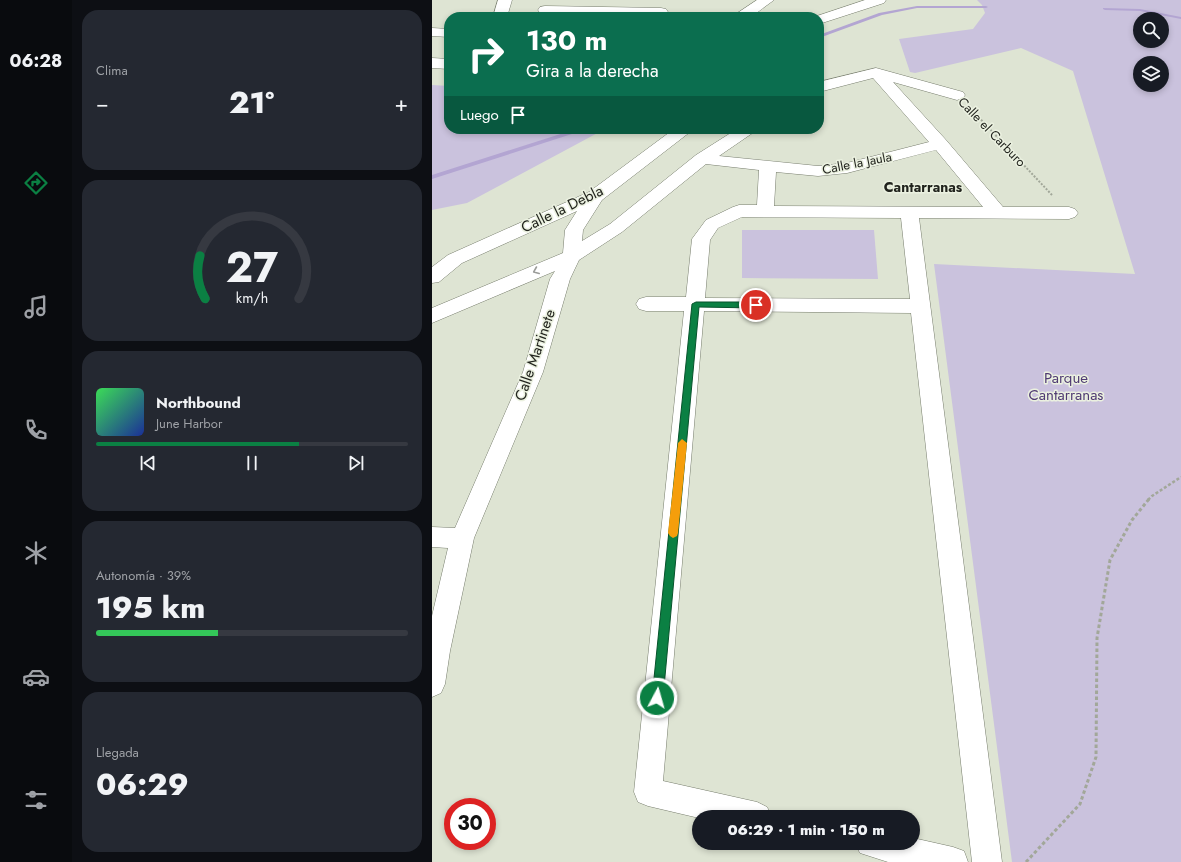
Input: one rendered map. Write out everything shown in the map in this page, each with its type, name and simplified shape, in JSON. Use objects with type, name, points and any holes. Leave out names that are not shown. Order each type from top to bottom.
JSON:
[{"type":"street","points":[[501,12],[505,0]]},
{"type":"street","points":[[738,0],[741,12]]},
{"type":"street","points":[[748,12],[767,0]]},
{"type":"street","points":[[824,18],[879,0]]},
{"type":"street","points":[[545,9],[661,10]]},
{"type":"street","points":[[432,32],[444,33]]},
{"type":"street","points":[[432,63],[444,64]]},
{"type":"street","points":[[824,86],[876,73],[940,144],[998,213]]},
{"type":"street","name":"Calle el Carburo","points":[[876,73],[957,95]]},
{"type":"street","name":"Calle la Debla","points":[[432,277],[455,259],[595,196],[677,134]]},
{"type":"street","name":"Calle Martinete","points":[[432,684],[437,651],[462,538],[533,372],[560,279],[572,256],[616,228],[702,159],[740,134]]},
{"type":"street","name":"Calle la Jaula","points":[[702,159],[818,171],[847,168],[940,144]]},
{"type":"street","points":[[765,212],[768,166]]},
{"type":"street","points":[[432,316],[572,256],[574,230],[595,196]]},
{"type":"street","points":[[726,810],[648,792],[696,304],[701,239],[712,224],[739,211],[998,213],[1069,212]]},
{"type":"street","points":[[909,212],[987,862]]},
{"type":"street","points":[[646,304],[921,306]]},
{"type":"street","points":[[432,537],[462,538]]},
{"type":"street","points":[[901,850],[953,862]]},
{"type":"path","name":"Calle el Carburo","points":[[957,95],[1069,212]]},
{"type":"path","points":[[1026,862],[1080,804],[1096,756],[1097,638],[1110,560],[1132,520],[1152,496],[1181,477]]},
{"type":"green space","name":"Parque Cantarranas","points":[[977,0],[1181,0],[1181,862],[1012,862],[934,264],[1135,274],[1073,71],[1021,48],[915,73],[910,72],[899,39],[973,29],[985,13],[982,5]]},
{"type":"green space","points":[[432,85],[444,86],[444,134],[596,134],[467,203],[432,210]]},
{"type":"green space","points":[[742,230],[874,230],[878,279],[742,278]]},
{"type":"waterway","points":[[824,35],[881,14],[917,7],[986,7]]},
{"type":"waterway","points":[[1105,9],[1140,10],[1181,18]]},
{"type":"waterway","points":[[432,177],[567,134]]},
{"type":"slow traffic","points":[[673,533],[682,443]]},
{"type":"district","name":"Cantarranas","points":[[923,187]]},
{"type":"route","points":[[657,698],[696,304],[756,305]]}]
